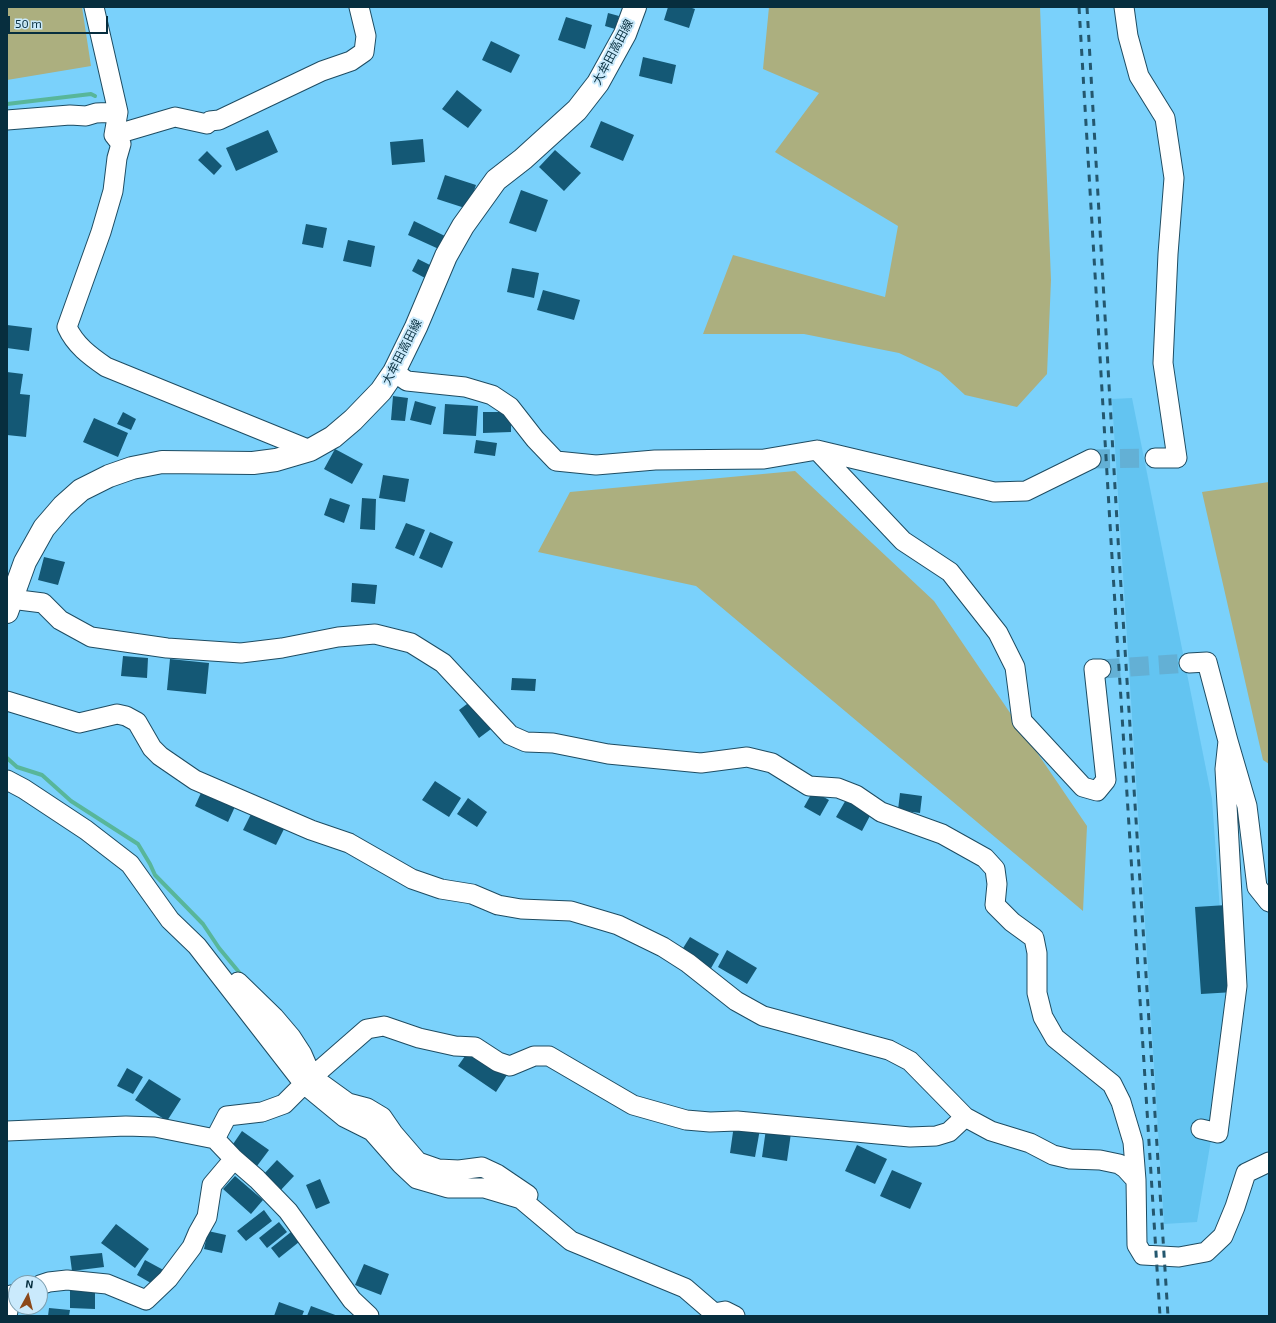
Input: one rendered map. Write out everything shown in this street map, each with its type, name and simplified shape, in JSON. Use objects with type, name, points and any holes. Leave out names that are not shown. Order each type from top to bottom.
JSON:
[{"type":"main road","name":"大牟田高田線","points":[[8,601],[25,562],[44,528],[81,490],[132,468],[162,462],[253,463],[276,460],[310,450],[333,437],[353,420],[381,391],[394,372],[416,327],[446,256],[463,226],[496,180],[523,159],[577,110],[598,84],[625,34],[635,7]]},
{"type":"street","points":[[94,7],[118,112],[114,135],[121,144],[117,158],[113,191],[101,232],[67,327],[71,338],[85,352],[106,367],[310,450]]},
{"type":"street","points":[[114,135],[175,117],[207,124],[322,71],[351,61],[364,52],[366,36],[359,7]]},
{"type":"street","points":[[1124,7],[1128,36],[1139,76],[1165,118],[1174,178],[1168,254],[1163,363],[1176,458],[1155,458]]},
{"type":"street","points":[[7,120],[86,116],[96,113],[118,112]]},
{"type":"street","points":[[394,372],[407,381],[465,387],[492,395],[510,407],[535,439],[556,461],[596,465],[655,460],[764,459],[817,450],[994,492],[1026,491],[1090,459]]},
{"type":"street","points":[[817,450],[904,541],[950,572],[998,633],[1015,667],[1022,721],[1083,787],[1097,791],[1106,780],[1094,669],[1101,668]]},
{"type":"street","points":[[8,601],[43,603],[60,620],[91,636],[167,648],[241,653],[282,648],[338,637],[375,634],[411,643],[443,663],[510,735],[526,742],[553,743],[608,754],[701,763],[747,758],[772,764],[809,786],[838,788],[856,795],[882,812],[942,834],[984,858],[995,869],[997,884],[994,905],[1012,922],[1034,938],[1037,953],[1037,993],[1043,1017],[1055,1038],[1112,1084],[1121,1102],[1133,1142],[1136,1180],[1137,1246],[1143,1255],[1179,1257],[1206,1252],[1223,1236],[1235,1207],[1246,1173],[1269,1162]]},
{"type":"street","points":[[1189,663],[1207,662],[1247,806],[1257,887],[1269,902]]},
{"type":"street","points":[[7,701],[79,723],[116,714],[126,716],[137,722],[152,748],[160,756],[196,780],[311,830],[349,843],[412,879],[441,889],[472,894],[498,905],[521,909],[571,911],[618,925],[663,947],[688,963],[736,1001],[763,1016],[889,1050],[910,1061],[965,1117],[991,1130],[1030,1143],[1053,1155],[1070,1159],[1100,1160],[1119,1164],[1126,1168],[1136,1180]]},
{"type":"street","points":[[1201,1129],[1218,1133],[1237,986],[1225,769],[1228,741]]},
{"type":"street","points":[[7,767],[39,785],[133,853],[157,888],[173,906],[203,933],[239,983],[292,1037],[302,1054],[308,1080]]},
{"type":"street","points":[[7,780],[24,789],[86,830],[130,864],[170,920],[197,946],[308,1080],[344,1117],[372,1131],[401,1164],[418,1179],[448,1188],[484,1188],[521,1198],[571,1241],[685,1288],[722,1314]]},
{"type":"street","points":[[215,1139],[227,1116],[262,1112],[284,1104],[308,1080],[367,1029],[384,1026],[419,1038],[455,1046],[475,1047],[498,1062],[510,1066],[534,1056],[548,1056],[634,1105],[686,1120],[710,1122],[737,1121],[910,1138],[936,1136],[949,1132],[965,1117]]},
{"type":"street","points":[[7,1130],[126,1126],[155,1127],[215,1139],[288,1211],[352,1300],[369,1316]]},
{"type":"street","points":[[48,1282],[67,1280],[107,1284],[146,1300],[168,1280],[192,1247],[198,1233],[208,1217],[212,1185],[234,1159]]},
{"type":"shaded area","points":[[1132,398],[1212,799],[1226,994],[1211,1140],[1197,1222],[1164,1224],[1112,399]]},
{"type":"green space","points":[[7,7],[82,7],[91,66],[7,80]]},
{"type":"green space","points":[[769,7],[1040,7],[1051,280],[1047,374],[1017,407],[965,395],[940,372],[899,353],[804,334],[703,334],[733,255],[885,297],[898,226],[775,152],[819,93],[763,69]]},
{"type":"green space","points":[[795,471],[934,601],[1087,826],[1083,911],[696,586],[538,552],[570,492]]},
{"type":"green space","points":[[1269,482],[1269,764],[1263,760],[1202,492]]},
{"type":"building","points":[[668,7],[689,7],[695,9],[689,28],[664,20]]},
{"type":"building","points":[[608,13],[619,16],[615,29],[605,26]]},
{"type":"building","points":[[566,17],[592,25],[585,49],[558,40]]},
{"type":"building","points":[[491,41],[520,55],[511,73],[482,60]]},
{"type":"building","points":[[643,57],[676,65],[672,84],[639,76]]},
{"type":"building","points":[[457,90],[482,110],[468,128],[442,109]]},
{"type":"building","points":[[601,121],[634,135],[623,161],[590,147]]},
{"type":"building","points":[[268,130],[278,152],[236,171],[226,148]]},
{"type":"building","points":[[423,139],[425,162],[392,165],[390,142]]},
{"type":"building","points":[[555,150],[581,173],[564,191],[539,167]]},
{"type":"building","points":[[207,151],[222,166],[214,175],[198,160]]},
{"type":"building","points":[[445,175],[476,185],[468,209],[437,199]]},
{"type":"building","points":[[521,190],[548,200],[536,232],[509,223]]},
{"type":"building","points":[[414,221],[447,237],[441,250],[408,235]]},
{"type":"building","points":[[306,224],[327,228],[323,248],[302,244]]},
{"type":"building","points":[[348,240],[375,246],[371,267],[343,261]]},
{"type":"building","points":[[418,259],[432,266],[425,278],[412,271]]},
{"type":"building","points":[[512,268],[539,273],[534,298],[507,292]]},
{"type":"building","points":[[543,290],[580,300],[574,320],[537,310]]},
{"type":"building","points":[[7,325],[32,328],[29,351],[7,348]]},
{"type":"building","points":[[7,372],[23,374],[20,394],[30,395],[26,437],[7,435]]},
{"type":"building","points":[[393,396],[408,398],[405,421],[391,420]]},
{"type":"building","points":[[415,401],[436,407],[431,425],[410,420]]},
{"type":"building","points":[[445,404],[478,406],[476,436],[443,434]]},
{"type":"building","points":[[123,412],[136,419],[131,430],[117,424]]},
{"type":"building","points":[[483,412],[511,412],[511,432],[483,433]]},
{"type":"building","points":[[94,418],[128,433],[118,457],[83,442]]},
{"type":"building","points":[[476,440],[497,443],[495,456],[474,453]]},
{"type":"building","points":[[335,449],[363,464],[352,484],[324,469]]},
{"type":"building","points":[[383,475],[409,479],[405,502],[379,498]]},
{"type":"building","points":[[330,498],[350,505],[344,523],[324,515]]},
{"type":"building","points":[[362,498],[376,499],[375,530],[360,529]]},
{"type":"building","points":[[406,523],[425,530],[414,556],[395,548]]},
{"type":"building","points":[[430,532],[453,542],[442,568],[419,558]]},
{"type":"building","points":[[44,557],[65,562],[58,585],[38,580]]},
{"type":"building","points":[[352,583],[377,585],[375,604],[351,602]]},
{"type":"building","points":[[123,656],[148,658],[147,678],[121,676]]},
{"type":"building","points":[[170,659],[209,663],[206,694],[167,690]]},
{"type":"building","points":[[512,678],[536,679],[535,691],[511,690]]},
{"type":"building","points":[[471,701],[491,729],[479,738],[459,710]]},
{"type":"building","points":[[435,781],[461,798],[449,817],[422,800]]},
{"type":"building","points":[[205,784],[238,800],[228,822],[195,806]]},
{"type":"building","points":[[813,791],[829,800],[820,816],[804,807]]},
{"type":"building","points":[[900,793],[922,796],[920,813],[898,810]]},
{"type":"building","points":[[468,798],[487,812],[477,827],[457,814]]},
{"type":"building","points":[[847,798],[872,812],[862,831],[836,817]]},
{"type":"building","points":[[254,808],[287,823],[276,845],[243,830]]},
{"type":"building","points":[[1227,905],[1234,992],[1201,994],[1195,907]]},
{"type":"building","points":[[690,937],[719,954],[710,970],[680,953]]},
{"type":"building","points":[[727,950],[757,968],[747,984],[718,967]]},
{"type":"building","points":[[470,1049],[507,1075],[496,1092],[458,1066]]},
{"type":"building","points":[[127,1068],[143,1077],[133,1094],[117,1086]]},
{"type":"building","points":[[149,1079],[181,1099],[167,1121],[135,1100]]},
{"type":"building","points":[[734,1125],[760,1129],[755,1157],[730,1153]]},
{"type":"building","points":[[766,1129],[791,1133],[787,1161],[762,1157]]},
{"type":"building","points":[[242,1131],[269,1150],[257,1166],[231,1147]]},
{"type":"building","points":[[857,1145],[887,1159],[875,1184],[845,1171]]},
{"type":"building","points":[[277,1160],[294,1176],[279,1192],[262,1176]]},
{"type":"building","points":[[892,1170],[922,1183],[910,1209],[880,1196]]},
{"type":"building","points":[[235,1176],[263,1200],[251,1214],[223,1189]]},
{"type":"building","points":[[320,1179],[330,1203],[316,1209],[306,1185]]},
{"type":"building","points":[[264,1210],[272,1221],[246,1241],[237,1231]]},
{"type":"building","points":[[279,1222],[287,1232],[267,1248],[259,1238]]},
{"type":"building","points":[[116,1224],[149,1249],[135,1268],[101,1243]]},
{"type":"building","points":[[208,1231],[226,1235],[222,1253],[204,1249]]},
{"type":"building","points":[[291,1232],[299,1242],[279,1258],[271,1248]]},
{"type":"building","points":[[102,1253],[104,1267],[72,1271],[70,1256]]},
{"type":"building","points":[[145,1260],[169,1273],[156,1286],[137,1275]]},
{"type":"building","points":[[364,1264],[389,1274],[381,1295],[355,1285]]},
{"type":"building","points":[[70,1288],[95,1289],[95,1309],[70,1308]]},
{"type":"building","points":[[279,1302],[304,1311],[302,1316],[274,1316]]},
{"type":"building","points":[[311,1306],[338,1316],[307,1316]]},
{"type":"building","points":[[49,1308],[70,1310],[69,1316],[48,1316]]},
{"type":"waterway","points":[[7,104],[91,94],[95,96]]},
{"type":"waterway","points":[[7,758],[17,767],[42,775],[71,801],[138,844],[155,875],[203,924],[219,948],[243,977]]},
{"type":"tunnel","points":[[1091,459],[1155,458]]},
{"type":"tunnel","points":[[1101,669],[1189,663]]},
{"type":"railway","points":[[1079,7],[1160,1316]]},
{"type":"railway","points":[[1087,7],[1119,556],[1168,1316]]}]
